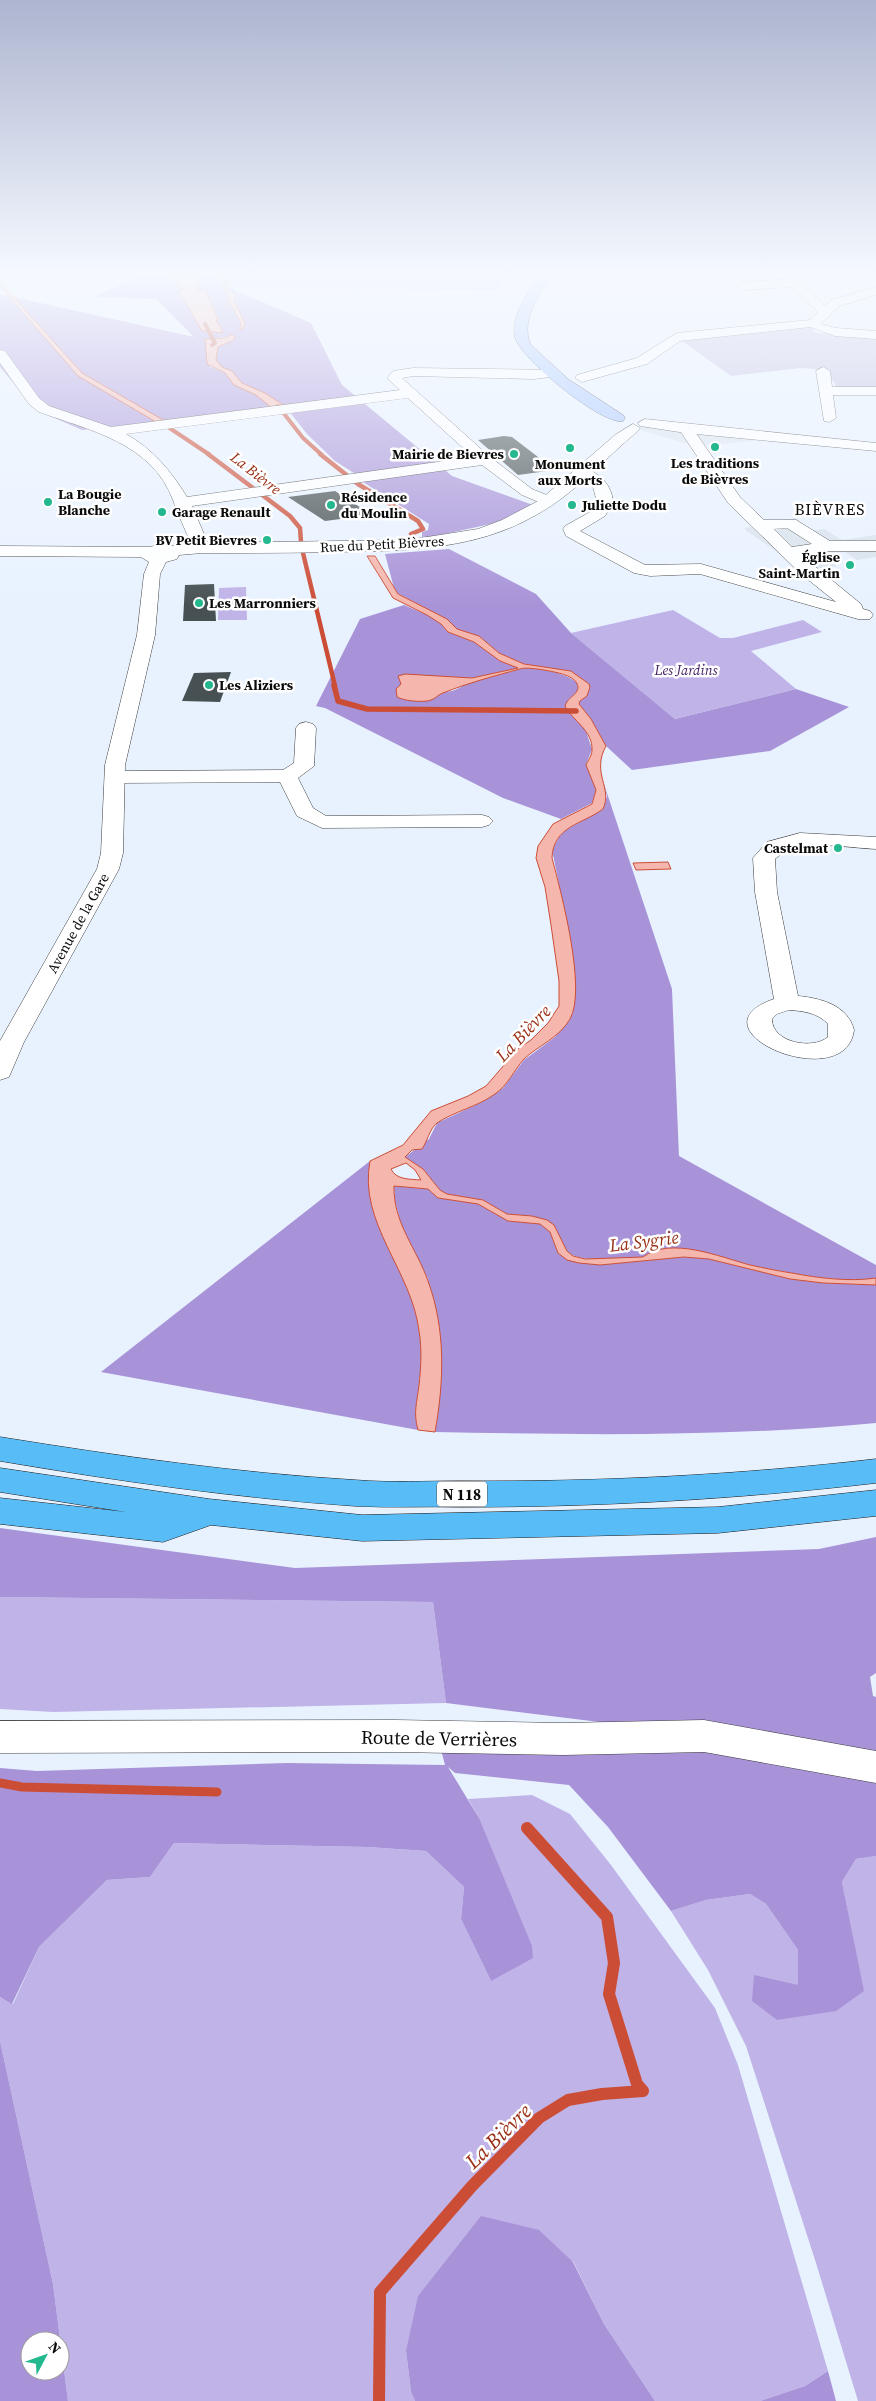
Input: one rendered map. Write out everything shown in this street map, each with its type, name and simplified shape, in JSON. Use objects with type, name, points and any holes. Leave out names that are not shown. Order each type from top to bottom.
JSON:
[{"type":"highway","name":"N 118","points":[[1,1486],[48,1458],[236,1483],[357,1493],[395,1494],[539,1496],[658,1492],[774,1484],[876,1471]]},
{"type":"highway","name":"N 118","points":[[1,1486],[163,1529],[209,1512],[362,1528],[718,1520],[876,1503]]},
{"type":"main road","points":[[565,383],[618,427]]},
{"type":"street","points":[[20,383],[34,401],[44,409],[132,442],[150,456],[181,503],[202,548]]},
{"type":"street","points":[[400,383],[485,460],[527,492],[548,501]]},
{"type":"street","points":[[824,383],[828,418]]},
{"type":"street","points":[[826,391],[876,391]]},
{"type":"street","points":[[107,432],[411,392]]},
{"type":"street","name":"Rue du Petit Bièvres","points":[[0,551],[160,554],[202,548],[383,546],[445,541],[468,537],[502,526],[531,512],[548,501],[583,473],[618,427],[639,425],[686,429]]},
{"type":"street","points":[[686,429],[876,447]]},
{"type":"street","points":[[686,429],[734,500],[807,570],[870,619]]},
{"type":"street","points":[[181,503],[485,460]]},
{"type":"street","points":[[583,473],[600,482],[603,489],[603,507],[598,513],[571,529],[572,534],[629,565],[650,571],[701,569],[870,619]]},
{"type":"street","points":[[761,525],[790,523],[827,546]]},
{"type":"street","points":[[790,552],[827,546],[876,546]]},
{"type":"street","name":"Avenue de la Gare","points":[[0,1072],[12,1042],[108,869],[112,853],[115,765],[146,635],[152,574],[160,554]]},
{"type":"street","points":[[115,777],[287,776],[304,766],[306,728]]},
{"type":"street","points":[[287,776],[304,812],[322,822],[482,821]]},
{"type":"street","points":[[787,1003],[766,892],[764,858],[775,847],[800,839],[876,843]]},
{"type":"street","name":"Route de Verrières","points":[[0,1737],[395,1736],[563,1739],[704,1736],[876,1767]]},
{"type":"green space","points":[[246,587],[247,620],[218,620],[219,588]]},
{"type":"green space","name":"Les Jardins","points":[[673,610],[720,638],[733,638],[803,620],[822,632],[751,651],[796,689],[675,719],[571,633]]},
{"type":"green space","points":[[0,1597],[433,1602],[446,1703],[53,1712],[0,1709]]},
{"type":"green space","points":[[532,1795],[570,1814],[611,1865],[715,2008],[738,2065],[828,2371],[805,2386],[760,2401],[655,2401],[604,2324],[573,2261],[406,2351],[411,2392],[415,2401],[68,2401],[65,2381],[70,2381],[70,2331],[59,2331],[53,2284],[0,2041],[0,1997],[13,2004],[39,1947],[107,1880],[150,1877],[174,1843],[367,1847],[426,1851],[464,1887],[461,1919],[491,1981],[479,1818],[468,1799]]},
{"type":"green space","points":[[876,1856],[876,2401],[858,2401],[746,2046],[708,1970],[671,1911],[706,1900],[750,1894],[766,1904],[798,1950],[798,1985],[752,2001],[863,1991],[842,1882],[856,1859]]},
{"type":"shaded area","points":[[13,383],[233,383],[256,395],[272,408],[82,430],[50,416],[30,403]]},
{"type":"shaded area","points":[[90,383],[99,383],[165,421],[156,422]]},
{"type":"shaded area","points":[[233,383],[242,383],[265,393],[285,406],[272,408],[256,395]]},
{"type":"shaded area","points":[[242,383],[341,383],[452,476],[533,505],[495,523],[422,539],[422,532],[428,530],[429,524],[363,482],[357,475],[335,461],[307,434],[285,406],[265,393]]},
{"type":"shaded area","points":[[834,383],[876,383],[876,388],[837,388]]},
{"type":"shaded area","points":[[644,420],[774,437],[754,441],[695,446],[640,430]]},
{"type":"shaded area","points":[[796,518],[801,521],[798,522],[811,531],[824,529],[842,540],[876,535],[876,557],[857,560],[845,552],[826,553],[829,556],[822,558],[837,566],[799,571],[788,559],[745,530],[745,528]]},
{"type":"shaded area","points":[[449,549],[536,594],[571,633],[675,719],[796,689],[849,707],[770,751],[632,770],[606,746],[591,719],[579,704],[587,696],[589,684],[571,671],[524,664],[499,653],[479,636],[457,629],[447,619],[395,592],[385,554]]},
{"type":"shaded area","points":[[367,556],[375,556],[398,594],[447,619],[457,629],[479,636],[499,653],[524,664],[571,671],[589,684],[587,696],[579,704],[591,719],[606,746],[601,764],[606,794],[603,809],[563,832],[554,847],[552,858],[571,940],[574,964],[576,986],[570,1019],[555,1036],[524,1059],[500,1090],[481,1102],[437,1123],[432,1128],[422,1149],[412,1150],[405,1157],[423,1169],[440,1190],[447,1194],[483,1200],[507,1214],[532,1216],[547,1220],[554,1225],[567,1251],[573,1256],[585,1259],[643,1257],[654,1251],[667,1248],[681,1248],[710,1253],[750,1265],[812,1276],[834,1279],[876,1278],[876,1285],[823,1283],[790,1279],[709,1259],[684,1257],[600,1265],[579,1263],[567,1260],[558,1253],[550,1232],[540,1224],[508,1221],[478,1204],[438,1198],[428,1189],[394,1186],[397,1212],[401,1224],[423,1269],[434,1300],[442,1356],[435,1432],[418,1430],[416,1413],[421,1365],[419,1331],[407,1288],[378,1226],[368,1184],[370,1161],[403,1145],[431,1111],[468,1096],[486,1086],[518,1049],[531,1040],[548,1023],[559,1006],[559,981],[551,925],[545,887],[536,858],[538,846],[553,824],[592,804],[596,790],[586,765],[592,752],[589,737],[565,706],[578,688],[575,681],[570,677],[550,671],[524,668],[462,686],[430,700],[412,701],[397,697],[396,689],[401,684],[398,676],[405,674],[472,678],[518,668],[500,661],[474,642],[448,632],[441,624],[427,615],[393,598]],"holes":[[[406,1163],[415,1170],[421,1180],[400,1177],[393,1173],[391,1169]]]},
{"type":"shaded area","points":[[404,605],[427,615],[441,624],[448,632],[474,642],[500,661],[518,668],[472,678],[401,675],[439,695],[469,683],[525,668],[541,669],[559,674],[574,680],[578,684],[577,692],[568,700],[586,731],[592,749],[586,765],[596,790],[592,803],[561,819],[503,798],[325,708],[316,706],[360,619]]},
{"type":"shaded area","points":[[600,772],[672,989],[679,1156],[876,1265],[876,1278],[834,1279],[812,1276],[755,1266],[696,1250],[681,1248],[667,1248],[654,1251],[643,1257],[602,1260],[580,1258],[566,1250],[554,1225],[532,1216],[507,1214],[483,1200],[447,1194],[440,1190],[423,1169],[405,1157],[429,1139],[437,1123],[482,1102],[503,1088],[524,1060],[555,1037],[570,1019],[558,879],[552,850],[562,832],[603,809],[607,796]]},
{"type":"shaded area","points":[[668,862],[671,869],[636,870],[633,863]]},
{"type":"shaded area","points":[[370,1161],[369,1183],[372,1204],[415,1310],[419,1331],[421,1364],[416,1413],[418,1430],[101,1372]]},
{"type":"shaded area","points":[[394,1186],[428,1189],[438,1198],[478,1204],[508,1221],[540,1224],[550,1232],[558,1253],[600,1265],[684,1257],[709,1259],[790,1279],[823,1283],[876,1285],[876,1423],[821,1428],[711,1433],[545,1434],[435,1432],[438,1414],[428,1279],[401,1224],[395,1201]]},
{"type":"shaded area","points":[[0,1528],[295,1568],[819,1549],[876,1537],[876,1673],[870,1677],[873,1696],[876,1697],[876,1756],[446,1703],[433,1602],[0,1597]]},
{"type":"shaded area","points":[[709,1745],[876,1781],[876,1856],[856,1859],[842,1882],[864,1991],[836,2011],[777,2020],[752,2001],[754,1975],[798,1985],[798,1950],[766,1904],[750,1894],[706,1900],[671,1911],[608,1827],[569,1785],[455,1773],[448,1767],[479,1818],[532,1946],[533,1958],[491,1981],[461,1919],[464,1887],[426,1851],[367,1847],[174,1843],[150,1877],[107,1880],[39,1947],[12,2004],[0,1997],[0,1768],[37,1771],[287,1763],[445,1765],[440,1746]]},
{"type":"shaded area","points":[[0,2041],[53,2284],[59,2331],[20,2331],[20,2381],[65,2381],[68,2401],[0,2401]]},
{"type":"shaded area","points":[[481,2216],[539,2230],[573,2262],[604,2324],[655,2401],[415,2401],[411,2392],[406,2351],[418,2296]]},
{"type":"shaded area","points":[[828,2371],[836,2401],[760,2401],[805,2386]]},
{"type":"building","name":"Mairie de Bievres","points":[[504,436],[512,437],[555,470],[518,475],[478,440]]},
{"type":"building","name":"Résidence du Moulin","points":[[335,491],[372,515],[325,521],[288,497]]},
{"type":"building","name":"Les Marronniers","points":[[214,584],[216,621],[183,621],[185,585]]},
{"type":"building","name":"Les Aliziers","points":[[231,672],[220,702],[182,701],[194,673]]},
{"type":"waterway","points":[[278,406],[303,438],[322,455]]},
{"type":"waterway","name":"La Bièvre","points":[[162,423],[210,455]]},
{"type":"waterway","name":"La Bièvre","points":[[208,454],[290,516],[300,528],[301,542]]},
{"type":"waterway","points":[[320,454],[358,484],[418,521],[423,529],[411,534]]},
{"type":"waterway","name":"La Bièvre","points":[[303,553],[335,686]]},
{"type":"waterway","name":"La Bièvre","points":[[334,685],[338,701],[367,709],[576,711]]},
{"type":"waterway","points":[[0,1783],[22,1787],[217,1792]]},
{"type":"waterway","name":"La Bièvre","points":[[379,2401],[380,2292],[472,2186],[539,2118],[568,2100],[602,2094],[643,2091],[637,2084],[609,1994],[614,1963],[607,1917],[527,1828]]},
{"type":"place","name":"Les traditions de Bièvres","points":[[715,447]]},
{"type":"place","name":"Monument aux Morts","points":[[570,448]]},
{"type":"place","name":"Mairie de Bievres","points":[[514,454]]},
{"type":"place","name":"La Bougie Blanche","points":[[48,502]]},
{"type":"place","name":"Résidence du Moulin","points":[[331,505]]},
{"type":"place","name":"Juliette Dodu","points":[[572,505]]},
{"type":"place","name":"Garage Renault","points":[[162,512]]},
{"type":"place","name":"BV Petit Bievres","points":[[267,540]]},
{"type":"place","name":"Église Saint-Martin","points":[[850,565]]},
{"type":"place","name":"Les Marronniers","points":[[199,603]]},
{"type":"place","name":"Les Aliziers","points":[[209,685]]},
{"type":"place","name":"Castelmat","points":[[838,848]]},
{"type":"district","name":"BIÈVRES","points":[[830,509]]},
{"type":"water label","name":"La Sygrie","points":[[644,1241]]}]
